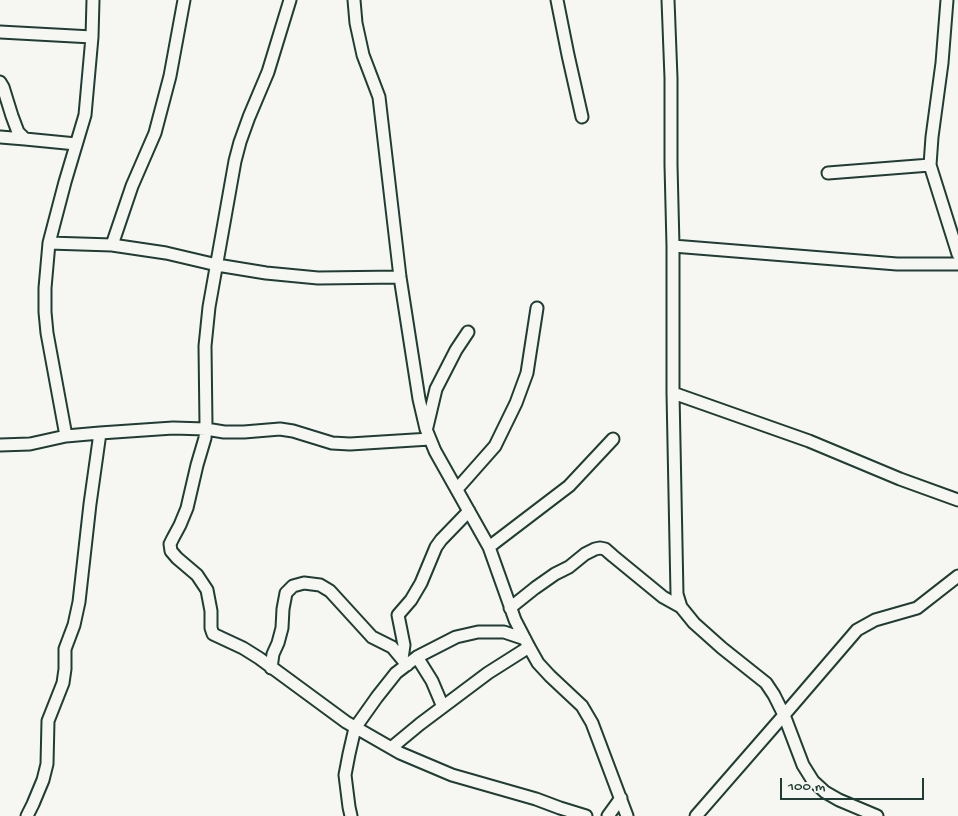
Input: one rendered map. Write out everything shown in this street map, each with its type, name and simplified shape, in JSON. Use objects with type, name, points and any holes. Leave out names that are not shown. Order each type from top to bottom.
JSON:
[{"type":"street","points":[[66,436],[49,341],[45,312],[45,288],[49,243],[85,115],[92,37],[93,0]]},
{"type":"street","points":[[112,245],[132,186],[155,133],[170,76],[184,0]]},
{"type":"street","points":[[290,0],[268,72],[240,142],[209,307],[205,346],[205,438],[187,508],[170,544],[171,551],[197,575],[207,590],[213,634],[259,658],[356,728],[400,754],[452,774],[536,799],[561,812],[586,816]]},
{"type":"street","points":[[354,0],[356,23],[363,55],[379,97],[400,277],[420,399],[428,434],[435,451],[489,547],[515,620],[538,663],[582,706],[592,723],[626,816]]},
{"type":"street","points":[[557,0],[582,117]]},
{"type":"street","points":[[668,0],[671,78],[673,393],[677,594],[682,607],[694,623],[766,683],[784,715],[803,765],[813,781],[825,792],[839,800],[877,816]]},
{"type":"street","points":[[947,0],[930,165],[958,254]]},
{"type":"street","points":[[0,32],[92,37]]},
{"type":"street","points":[[0,82],[5,91],[18,132],[24,139]]},
{"type":"street","points":[[0,137],[76,144]]},
{"type":"street","points":[[828,174],[930,165]]},
{"type":"street","points":[[49,243],[112,245],[166,253],[217,266],[266,273],[318,278],[400,277]]},
{"type":"street","points":[[673,246],[897,264],[958,264]]},
{"type":"street","points":[[457,489],[495,446],[516,403],[527,373],[537,308]]},
{"type":"street","points":[[428,434],[436,389],[456,350],[468,332]]},
{"type":"street","points":[[673,393],[809,441],[900,479],[958,500]]},
{"type":"street","points":[[0,445],[30,444],[66,436],[173,428],[206,429],[224,432],[294,430],[320,440],[350,444],[428,434]]},
{"type":"street","points":[[26,816],[43,780],[47,764],[48,721],[62,683],[65,669],[65,649],[74,626],[79,602],[100,433]]},
{"type":"street","points":[[489,547],[569,486],[613,439]]},
{"type":"street","points":[[405,662],[404,645],[398,615],[411,600],[421,583],[436,547],[469,510]]},
{"type":"street","points":[[510,608],[535,588],[585,554],[600,548],[605,549],[614,556],[663,597],[682,607]]},
{"type":"street","points":[[696,816],[857,630],[875,620],[918,608],[958,576]]},
{"type":"street","points":[[271,668],[273,654],[282,628],[286,593],[294,586],[304,583],[320,585],[330,591],[372,637],[392,647],[405,662]]},
{"type":"street","points":[[504,632],[515,620]]},
{"type":"street","points":[[351,816],[346,775],[356,728],[377,697],[405,662],[417,658],[456,637],[478,632],[504,632],[527,643]]},
{"type":"street","points":[[391,748],[527,643]]},
{"type":"street","points":[[259,658],[273,654]]},
{"type":"street","points":[[417,658],[432,681],[443,707]]},
{"type":"street","points":[[608,816],[621,798]]}]
